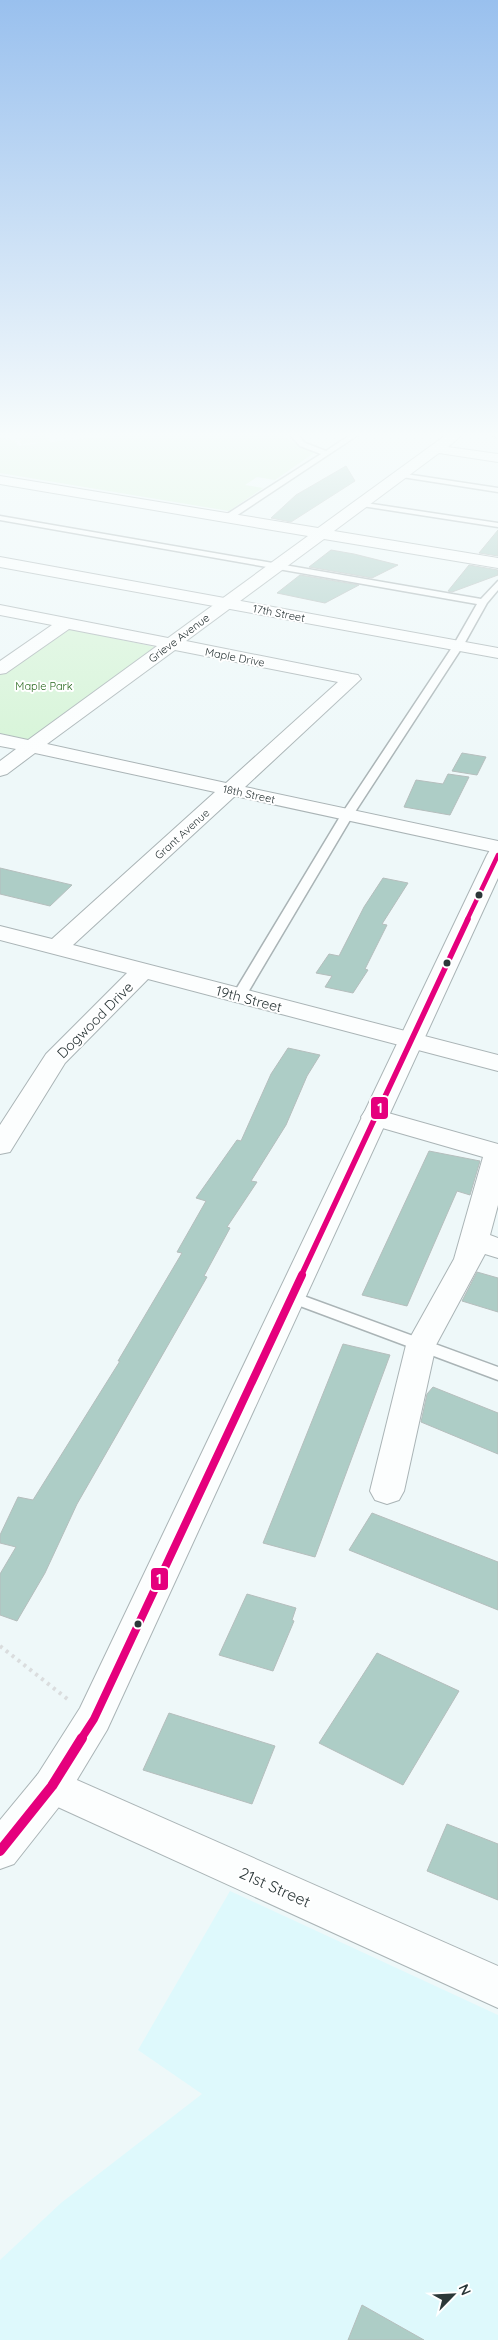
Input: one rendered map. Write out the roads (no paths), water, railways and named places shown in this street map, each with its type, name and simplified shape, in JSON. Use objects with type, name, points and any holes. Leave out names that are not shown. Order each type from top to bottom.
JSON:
[{"type":"street","name":"Grieve Avenue","points":[[0,770],[308,544]]},
{"type":"street","points":[[385,544],[498,563]]},
{"type":"street","name":"17th Street","points":[[0,562],[498,653]]},
{"type":"street","name":"Maple Drive","points":[[0,610],[352,679]]},
{"type":"street","points":[[0,669],[66,623]]},
{"type":"street","name":"Grant Avenue","points":[[56,948],[352,679]]},
{"type":"street","name":"18th Street","points":[[0,740],[498,847]]},
{"type":"street","points":[[0,1851],[52,1786],[94,1719],[290,1296],[498,855]]},
{"type":"street","name":"19th Street","points":[[0,933],[498,1063]]},
{"type":"street","name":"Dogwood Drive","points":[[0,1146],[55,1059],[143,971]]},
{"type":"street","points":[[374,1117],[498,1154],[486,1244],[469,1259],[421,1345],[387,1491]]},
{"type":"street","name":"21st Street","points":[[52,1786],[498,1987]]},
{"type":"lane","points":[[148,544],[483,602]]},
{"type":"lane","points":[[238,996],[347,815],[458,646],[483,602],[498,584]]},
{"type":"lane","points":[[290,1296],[498,1374]]},
{"type":"park label","name":"Maple Park","points":[[44,686]]}]
